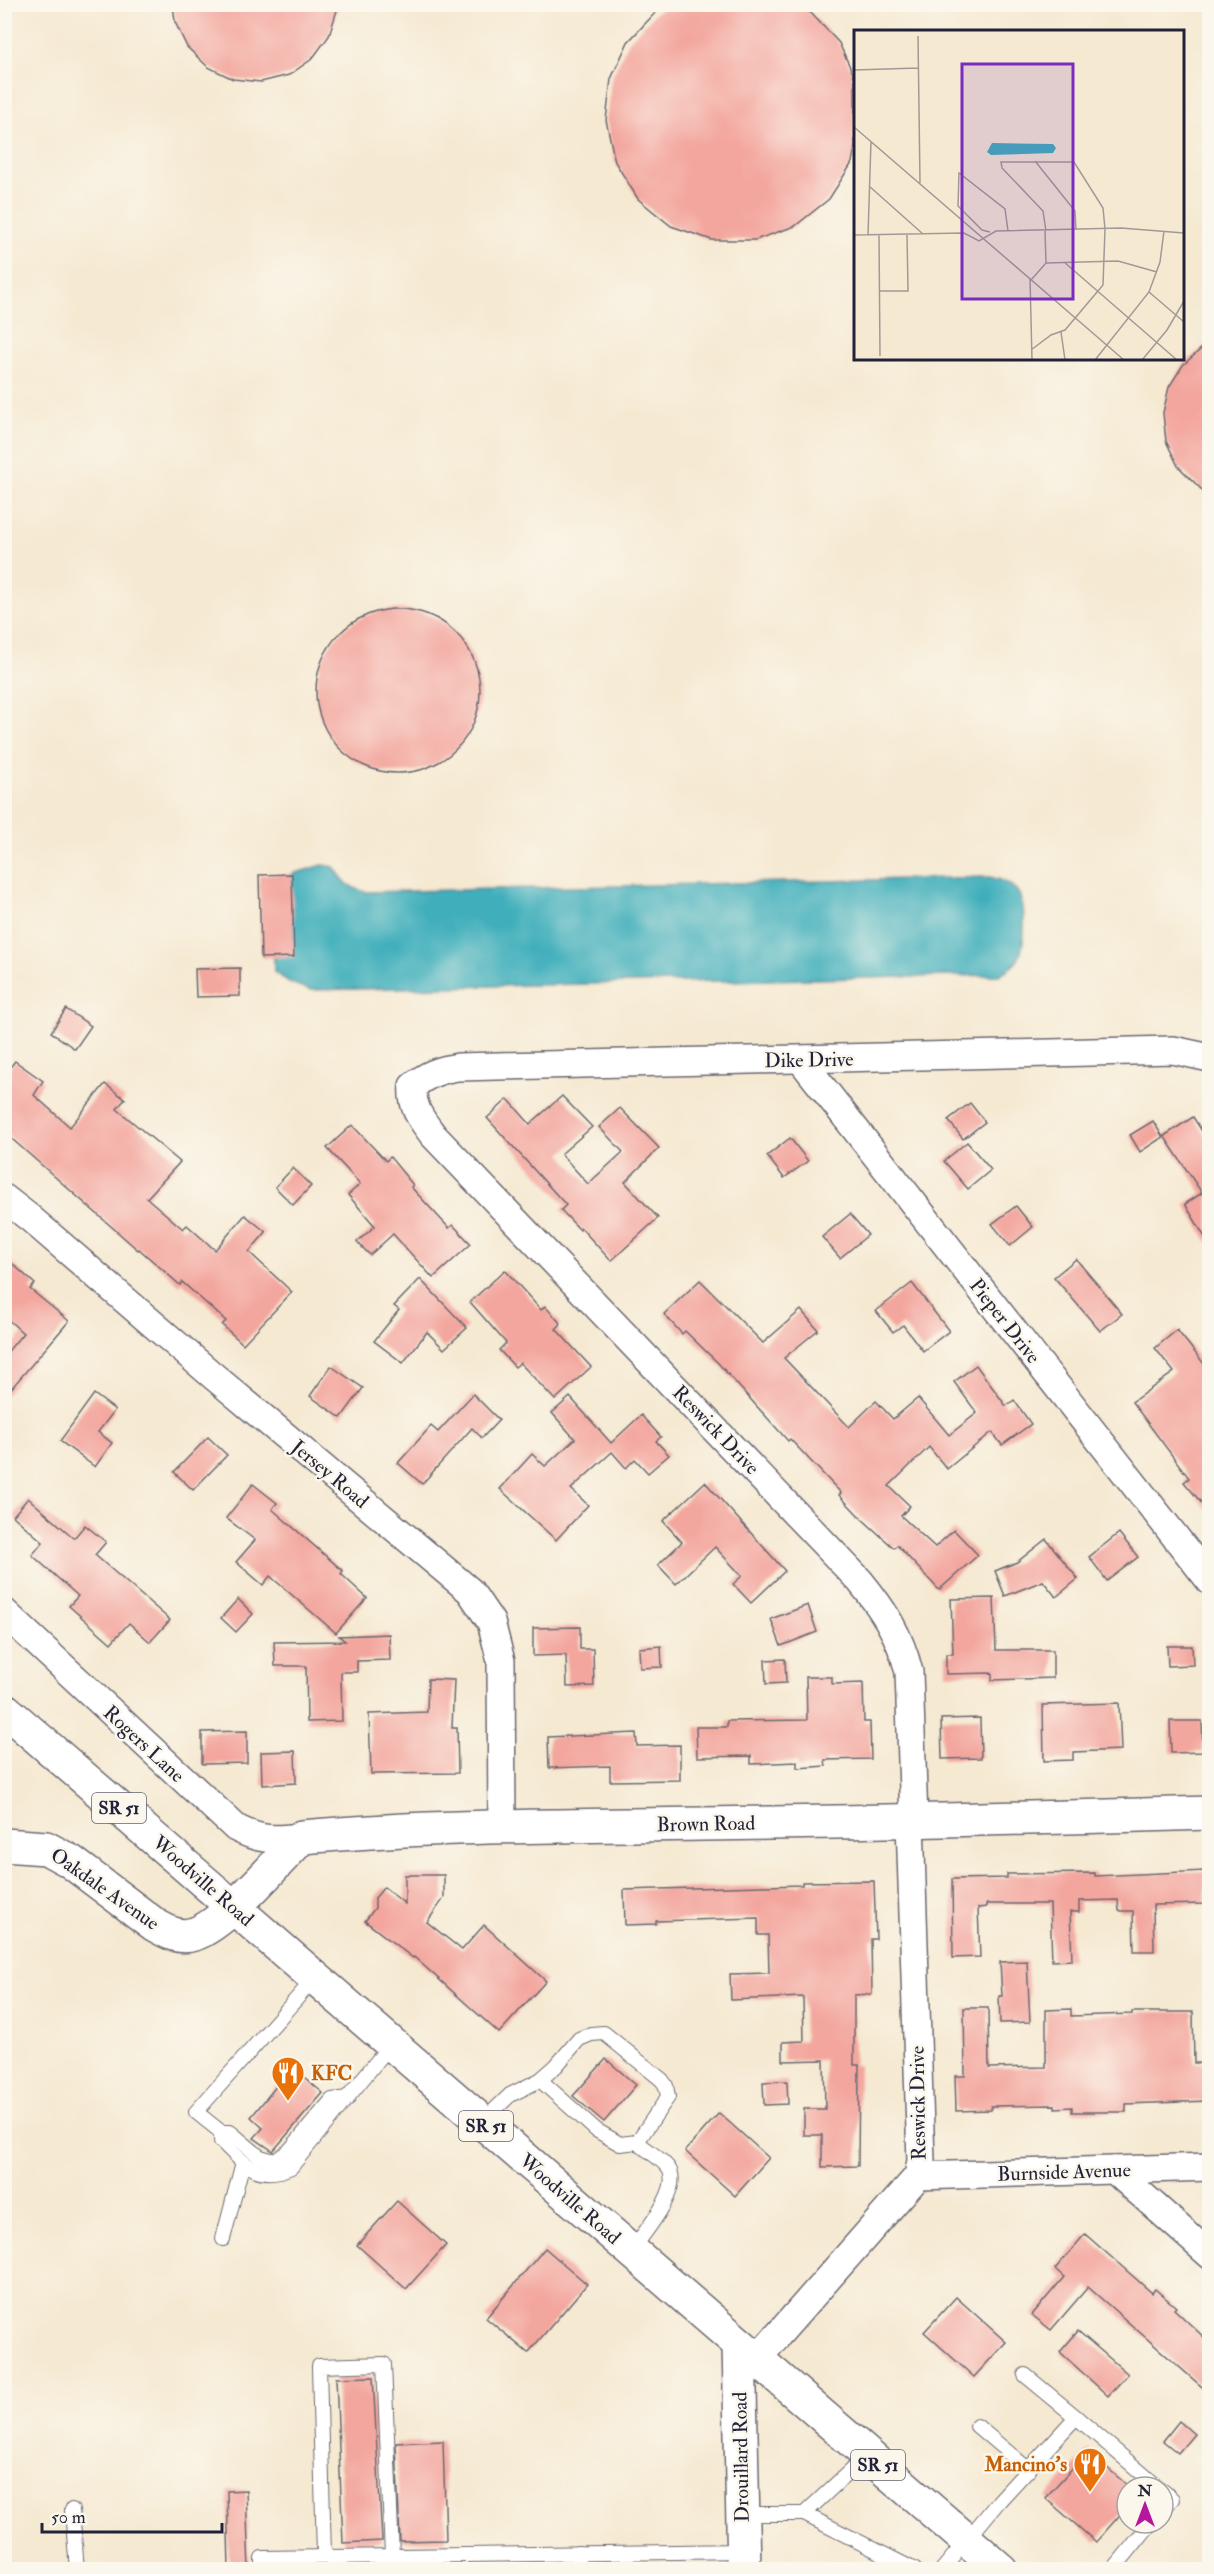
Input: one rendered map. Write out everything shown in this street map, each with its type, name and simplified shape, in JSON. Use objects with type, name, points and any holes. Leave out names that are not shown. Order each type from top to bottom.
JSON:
[{"type":"street","name":"Dike Drive","points":[[413,1086],[426,1076],[440,1070],[458,1067],[1173,1050],[1209,1058]]},
{"type":"street","name":"Pieper Drive","points":[[801,1060],[1209,1581]]},
{"type":"street","name":"Reswick Drive","points":[[413,1086],[412,1099],[416,1111],[433,1135],[860,1581],[881,1607],[904,1651],[909,1672],[921,2161],[918,2176],[747,2352]]},
{"type":"street","name":"Jersey Road","points":[[4,1198],[471,1591],[491,1622],[501,1661],[502,1827]]},
{"type":"street","name":"Rogers Lane","points":[[4,1612],[236,1828],[254,1837],[272,1840],[302,1837]]},
{"type":"street","name":"Woodville Road","points":[[4,1709],[1001,2570]]},
{"type":"street","name":"Brown Road","points":[[302,1837],[502,1827],[912,1821],[1209,1813]]},
{"type":"street","points":[[233,1907],[302,1837]]},
{"type":"street","name":"Oakdale Avenue","points":[[4,1845],[46,1848],[70,1861],[167,1932],[181,1936],[193,1935],[204,1930],[233,1907]]},
{"type":"street","name":"Burnside Avenue","points":[[918,2176],[1209,2167]]},
{"type":"street","points":[[1114,2170],[1209,2255]]},
{"type":"street","name":"Drouillard Road","points":[[744,2560],[742,2514],[747,2352]]},
{"type":"lane","points":[[315,1978],[196,2112],[221,2133],[230,2132],[260,2157],[275,2161],[289,2151],[332,2100],[348,2098]]},
{"type":"lane","points":[[481,2122],[510,2095],[540,2079],[556,2066],[579,2039],[591,2034],[604,2033],[662,2079],[666,2086],[668,2097],[637,2142]]},
{"type":"lane","points":[[221,2133],[221,2140],[255,2171],[274,2174],[291,2167],[391,2044]]},
{"type":"lane","points":[[540,2079],[596,2130],[620,2144],[637,2142],[669,2169],[672,2180],[670,2193],[631,2251]]},
{"type":"lane","points":[[223,2239],[243,2162]]},
{"type":"lane","points":[[324,2556],[319,2366],[384,2364],[393,2556]]},
{"type":"lane","points":[[1025,2374],[1144,2475]]},
{"type":"lane","points":[[942,2570],[1076,2417]]},
{"type":"lane","points":[[977,2426],[1029,2470]]},
{"type":"lane","points":[[804,2514],[867,2455]]},
{"type":"lane","points":[[72,2510],[77,2570]]},
{"type":"lane","points":[[742,2514],[804,2514],[915,2570]]},
{"type":"lane","points":[[1113,2570],[1141,2535]]},
{"type":"lane","points":[[262,2570],[262,2558],[324,2556],[578,2553],[744,2560]]},
{"type":"lane","points":[[578,2553],[579,2570]]},
{"type":"water","points":[[323,865],[334,867],[347,883],[366,892],[990,877],[1007,883],[1020,896],[1024,914],[1023,945],[1018,960],[999,975],[310,990],[291,983],[274,972],[274,957],[292,874]]},
{"type":"building","points":[[173,4],[339,4],[329,36],[312,59],[289,75],[261,82],[233,79],[208,67],[187,47],[175,22]]},
{"type":"building","points":[[672,4],[795,4],[811,13],[839,43],[854,76],[852,163],[829,199],[795,226],[755,240],[712,240],[671,226],[638,199],[615,162],[606,120],[611,79],[628,42],[656,12]]},
{"type":"building","points":[[1209,342],[1209,497],[1178,466],[1166,441],[1163,413],[1169,387],[1183,365]]},
{"type":"building","points":[[398,609],[429,615],[456,633],[474,660],[480,691],[474,722],[456,749],[429,767],[398,773],[367,767],[340,749],[322,722],[316,691],[322,660],[340,633],[367,615]]},
{"type":"building","points":[[292,874],[294,957],[261,958],[259,875]]},
{"type":"building","points":[[240,968],[240,996],[196,997],[195,969]]},
{"type":"building","points":[[66,1009],[91,1026],[75,1049],[51,1032]]},
{"type":"building","points":[[15,1061],[43,1081],[34,1095],[70,1127],[105,1084],[125,1099],[117,1109],[180,1162],[147,1198],[183,1229],[187,1225],[215,1250],[245,1215],[266,1232],[249,1252],[292,1292],[243,1344],[222,1325],[226,1321],[182,1282],[180,1285],[138,1250],[4,1132],[4,1075]]},
{"type":"building","points":[[562,1096],[592,1127],[561,1154],[588,1184],[623,1152],[599,1127],[620,1108],[659,1148],[625,1182],[658,1218],[611,1261],[561,1210],[566,1205],[487,1118],[508,1099],[530,1124]]},
{"type":"building","points":[[970,1103],[985,1122],[963,1139],[948,1120]]},
{"type":"building","points":[[1193,1117],[1209,1142],[1209,1244],[1185,1204],[1202,1193],[1164,1136]]},
{"type":"building","points":[[1153,1121],[1163,1137],[1140,1152],[1130,1135]]},
{"type":"building","points":[[352,1125],[386,1161],[390,1157],[413,1185],[411,1187],[449,1228],[453,1225],[471,1244],[433,1278],[393,1234],[370,1255],[357,1242],[375,1226],[348,1195],[360,1184],[327,1148]]},
{"type":"building","points":[[790,1138],[808,1161],[784,1178],[767,1156]]},
{"type":"building","points":[[967,1142],[991,1170],[968,1189],[944,1161]]},
{"type":"building","points":[[293,1168],[311,1186],[293,1205],[275,1187]]},
{"type":"building","points":[[1016,1206],[1033,1227],[1010,1246],[992,1224]]},
{"type":"building","points":[[850,1214],[868,1235],[840,1258],[822,1237]]},
{"type":"building","points":[[4,1256],[35,1284],[30,1289],[69,1321],[4,1397],[4,1356],[23,1333],[4,1316]]},
{"type":"building","points":[[1076,1259],[1122,1314],[1100,1331],[1054,1277]]},
{"type":"building","points":[[505,1270],[541,1310],[545,1306],[561,1324],[556,1329],[591,1367],[555,1400],[520,1363],[515,1367],[499,1350],[506,1343],[470,1302]]},
{"type":"building","points":[[420,1279],[467,1328],[444,1349],[427,1332],[403,1363],[374,1341],[399,1310],[394,1306]]},
{"type":"building","points":[[700,1280],[763,1343],[801,1310],[818,1330],[784,1358],[849,1427],[876,1401],[893,1419],[918,1398],[949,1435],[977,1413],[954,1382],[976,1365],[1006,1406],[1014,1400],[1031,1424],[1002,1445],[992,1432],[947,1469],[929,1447],[889,1486],[910,1506],[901,1516],[935,1547],[954,1530],[978,1555],[939,1590],[897,1545],[894,1548],[861,1518],[839,1495],[841,1493],[790,1439],[788,1441],[718,1363],[685,1331],[682,1334],[664,1314]]},
{"type":"building","points":[[912,1283],[949,1331],[923,1351],[903,1325],[893,1332],[876,1311]]},
{"type":"building","points":[[1177,1330],[1209,1370],[1209,1512],[1184,1482],[1189,1478],[1132,1402],[1174,1372],[1155,1348]]},
{"type":"building","points":[[331,1366],[363,1388],[341,1418],[310,1396]]},
{"type":"building","points":[[94,1394],[115,1410],[98,1432],[112,1443],[95,1467],[60,1441]]},
{"type":"building","points":[[473,1394],[499,1420],[482,1438],[472,1428],[422,1484],[398,1463],[431,1426],[438,1432]]},
{"type":"building","points":[[570,1397],[611,1443],[641,1415],[661,1437],[656,1441],[669,1455],[648,1473],[635,1459],[626,1468],[612,1452],[571,1489],[588,1505],[556,1540],[500,1489],[532,1454],[545,1466],[575,1439],[552,1413]]},
{"type":"building","points":[[208,1437],[227,1455],[193,1490],[174,1472]]},
{"type":"building","points":[[705,1482],[785,1571],[751,1603],[733,1584],[742,1576],[715,1547],[676,1584],[658,1565],[682,1542],[663,1521]]},
{"type":"building","points":[[253,1484],[277,1503],[272,1509],[343,1571],[341,1574],[367,1598],[336,1633],[270,1576],[263,1585],[236,1562],[255,1540],[226,1518]]},
{"type":"building","points":[[28,1498],[74,1538],[85,1525],[106,1542],[95,1555],[170,1620],[150,1642],[129,1623],[111,1643],[69,1606],[78,1596],[32,1555],[43,1542],[13,1516]]},
{"type":"building","points":[[1119,1533],[1138,1557],[1107,1581],[1089,1557]]},
{"type":"building","points":[[1046,1539],[1078,1579],[1056,1597],[1043,1581],[1005,1596],[995,1571],[1017,1562]]},
{"type":"building","points":[[994,1598],[996,1650],[1053,1650],[1053,1678],[992,1680],[992,1673],[946,1674],[946,1654],[953,1654],[951,1599]]},
{"type":"building","points":[[238,1599],[253,1614],[236,1632],[221,1618]]},
{"type":"building","points":[[808,1605],[817,1632],[781,1646],[771,1619]]},
{"type":"building","points":[[580,1627],[580,1649],[593,1649],[594,1686],[567,1687],[566,1655],[533,1656],[533,1628]]},
{"type":"building","points":[[389,1634],[390,1660],[357,1661],[357,1672],[341,1672],[342,1721],[307,1722],[306,1666],[275,1666],[274,1642],[345,1641],[339,1636]]},
{"type":"building","points":[[661,1646],[662,1667],[640,1668],[639,1648]]},
{"type":"building","points":[[1167,1646],[1192,1646],[1193,1665],[1168,1666]]},
{"type":"building","points":[[785,1659],[786,1683],[766,1684],[765,1660]]},
{"type":"building","points":[[806,1677],[832,1677],[832,1684],[863,1683],[864,1722],[870,1722],[871,1759],[825,1760],[826,1766],[797,1768],[797,1762],[751,1764],[751,1756],[697,1757],[696,1727],[727,1727],[727,1721],[807,1720]]},
{"type":"building","points":[[428,1679],[454,1680],[452,1728],[457,1728],[458,1773],[371,1774],[369,1714],[427,1712]]},
{"type":"building","points":[[1119,1703],[1121,1750],[1073,1752],[1073,1760],[1044,1761],[1043,1705]]},
{"type":"building","points":[[980,1718],[981,1758],[942,1759],[941,1719]]},
{"type":"building","points":[[1170,1721],[1202,1721],[1203,1752],[1171,1753]]},
{"type":"building","points":[[247,1731],[247,1763],[202,1764],[202,1732]]},
{"type":"building","points":[[636,1733],[637,1746],[680,1745],[680,1780],[610,1781],[610,1766],[549,1768],[548,1737]]},
{"type":"building","points":[[295,1751],[296,1783],[262,1785],[261,1752]]},
{"type":"building","points":[[1205,1871],[1206,1904],[1153,1905],[1154,1951],[1134,1951],[1133,1911],[1119,1911],[1118,1900],[1079,1901],[1079,1912],[1070,1912],[1072,1960],[1052,1961],[1050,1904],[986,1904],[986,1907],[978,1908],[980,1957],[953,1958],[952,1879],[1007,1878],[1007,1874],[1095,1873],[1095,1876]]},
{"type":"building","points":[[405,1875],[444,1875],[444,1898],[427,1922],[462,1950],[484,1925],[546,1981],[499,2033],[414,1957],[365,1921],[375,1908],[375,1898],[384,1887],[405,1904]]},
{"type":"building","points":[[874,1881],[876,1939],[871,1939],[872,1994],[854,1995],[854,2065],[859,2065],[858,2166],[822,2167],[822,2135],[804,2135],[804,2109],[825,2109],[824,2060],[783,2061],[783,2042],[804,2041],[803,1997],[731,2000],[730,1974],[769,1973],[768,1935],[758,1935],[758,1918],[656,1921],[656,1924],[625,1925],[624,1890]]},
{"type":"building","points":[[1027,1961],[1030,2022],[1000,2023],[999,1996],[1002,1996],[1000,1962]]},
{"type":"building","points":[[964,2008],[988,2008],[989,2068],[1046,2067],[1046,2010],[1071,2009],[1071,2016],[1132,2014],[1132,2012],[1193,2012],[1194,2063],[1209,2063],[1209,2101],[1126,2104],[1126,2112],[1072,2112],[1072,2107],[1055,2108],[1055,2105],[991,2106],[991,2110],[956,2111],[955,2076],[965,2076]]},
{"type":"building","points":[[606,2059],[636,2085],[604,2122],[573,2096]]},
{"type":"building","points":[[292,2067],[323,2093],[273,2151],[254,2138],[263,2128],[251,2117]]},
{"type":"building","points":[[787,2081],[788,2104],[764,2105],[763,2082]]},
{"type":"building","points":[[719,2113],[769,2158],[735,2196],[685,2151]]},
{"type":"building","points":[[397,2201],[446,2245],[406,2289],[357,2245]]},
{"type":"building","points":[[1085,2234],[1152,2293],[1155,2289],[1176,2307],[1174,2309],[1209,2342],[1209,2393],[1088,2287],[1051,2330],[1032,2315],[1064,2277],[1055,2269]]},
{"type":"building","points":[[545,2248],[587,2284],[528,2353],[486,2318]]},
{"type":"building","points":[[956,2297],[1006,2342],[974,2377],[924,2332]]},
{"type":"building","points":[[1078,2331],[1128,2374],[1108,2396],[1060,2352]]},
{"type":"building","points":[[373,2377],[382,2541],[343,2543],[336,2378]]},
{"type":"building","points":[[1179,2421],[1194,2434],[1178,2453],[1163,2441]]},
{"type":"building","points":[[443,2441],[446,2540],[400,2541],[396,2443]]},
{"type":"building","points":[[1088,2451],[1116,2475],[1115,2521],[1096,2542],[1045,2498]]},
{"type":"building","points":[[246,2490],[249,2570],[229,2570],[227,2491]]},
{"type":"place","name":"KFC","points":[[288,2102]]},
{"type":"place","name":"Mancino's","points":[[1090,2493]]}]
